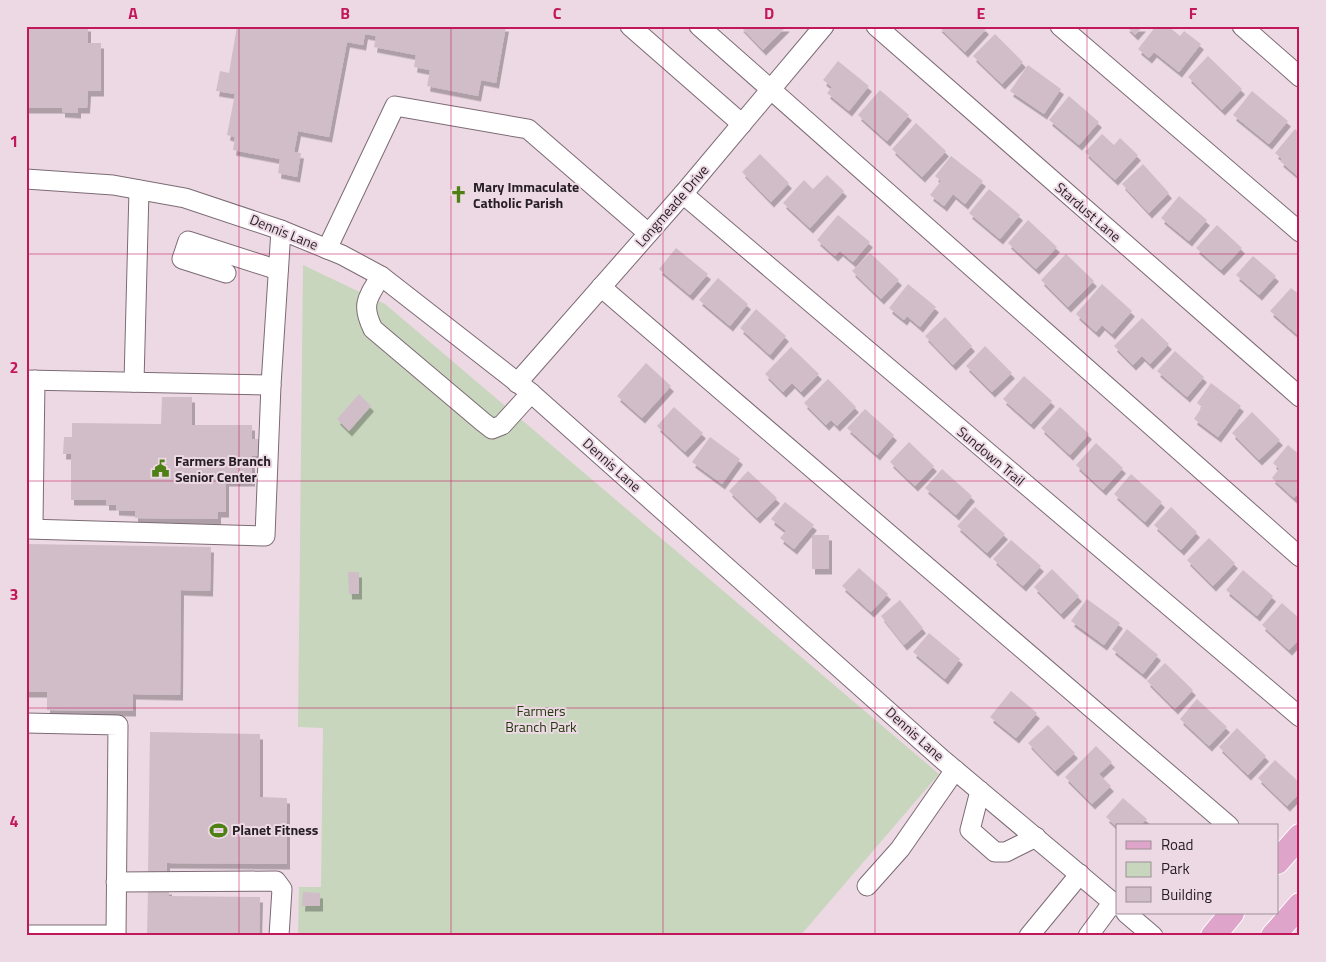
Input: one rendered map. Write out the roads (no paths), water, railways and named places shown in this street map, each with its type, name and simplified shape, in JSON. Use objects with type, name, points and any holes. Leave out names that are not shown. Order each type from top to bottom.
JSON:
[{"type":"main road","points":[[1278,861],[1300,836]]},
{"type":"main road","points":[[1273,936],[1300,905]]},
{"type":"main road","points":[[1213,936],[1231,914]]},
{"type":"street","points":[[630,26],[742,124]]},
{"type":"street","points":[[699,26],[1300,557]]},
{"type":"street","name":"Longmeade Drive","points":[[381,276],[368,296],[366,314],[373,329],[482,422],[492,429],[502,425],[524,388],[601,287],[683,194],[824,26]]},
{"type":"street","name":"Stardust Lane","points":[[876,26],[1300,397]]},
{"type":"street","points":[[1060,26],[1300,232]]},
{"type":"street","points":[[1242,26],[1300,77]]},
{"type":"street","points":[[327,249],[395,106],[528,129],[648,233]]},
{"type":"street","name":"Dennis Lane","points":[[26,179],[112,185],[185,198],[281,230],[327,249],[381,276],[524,388],[955,770],[1116,904]]},
{"type":"street","points":[[134,382],[139,190]]},
{"type":"street","name":"Sundown Trail","points":[[683,194],[1300,717]]},
{"type":"street","points":[[27,529],[265,536],[270,385],[281,230]]},
{"type":"street","points":[[226,273],[182,259],[188,241],[278,270]]},
{"type":"street","points":[[601,287],[1228,824]]},
{"type":"street","points":[[27,529],[33,523],[31,380],[270,385]]},
{"type":"street","points":[[26,723],[118,725],[116,935],[26,935]]},
{"type":"street","points":[[867,886],[900,849],[955,770]]},
{"type":"street","points":[[980,791],[970,830],[995,852],[1006,852],[1036,837]]},
{"type":"street","points":[[1028,936],[1080,874]]},
{"type":"street","points":[[116,882],[276,881],[282,889],[279,936]]},
{"type":"street","points":[[1095,933],[1116,910]]},
{"type":"street","name":"Dennis Lane","points":[[1127,914],[1153,936]]},
{"type":"place","name":"Mary Immaculate Catholic Parish","points":[[459,195]]},
{"type":"place","name":"Farmers Branch Senior Center","points":[[161,469]]},
{"type":"place","name":"Planet Fitness","points":[[218,830]]},
{"type":"park label","name":"Farmers Branch Park","points":[[541,720]]}]
